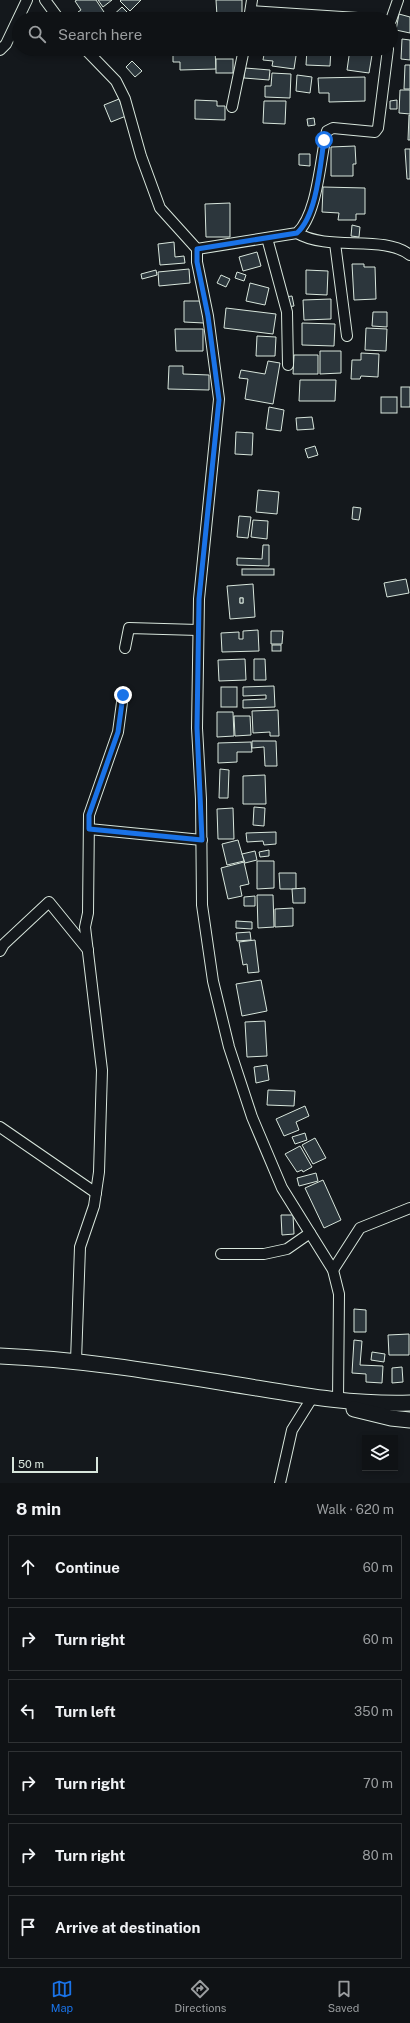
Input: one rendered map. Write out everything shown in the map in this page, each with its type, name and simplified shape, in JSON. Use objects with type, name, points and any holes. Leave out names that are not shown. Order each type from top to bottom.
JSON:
[{"type":"street","points":[[21,12],[27,0]]},
{"type":"street","points":[[46,0],[54,12]]},
{"type":"street","points":[[250,12],[252,0]]},
{"type":"street","points":[[394,12],[398,0]]},
{"type":"street","points":[[0,50],[6,44],[12,31]]},
{"type":"street","points":[[93,56],[116,81],[125,99],[141,156],[160,208],[197,249],[197,262],[208,316],[219,400],[203,540],[198,630],[197,728],[204,912],[213,981],[229,1047],[252,1117],[282,1188],[333,1270],[339,1294],[338,1400]]},
{"type":"street","points":[[232,107],[243,56]]},
{"type":"street","points":[[197,249],[297,233],[302,228],[309,214],[318,185],[327,131],[333,128],[375,132],[378,128],[387,56]]},
{"type":"street","points":[[297,233],[306,238],[335,243],[396,248],[410,255]]},
{"type":"street","points":[[267,238],[287,312],[288,365]]},
{"type":"street","points":[[335,243],[347,336]]},
{"type":"street","points":[[125,648],[129,628],[198,630]]},
{"type":"street","points":[[76,1361],[80,1247],[94,1206],[99,1172],[102,1070],[85,927],[88,913],[89,815],[118,732],[123,695]]},
{"type":"street","points":[[89,829],[202,840]]},
{"type":"street","points":[[1,945],[49,902],[88,950]]},
{"type":"street","points":[[0,1128],[96,1193]]},
{"type":"street","points":[[333,1270],[360,1228],[410,1208]]},
{"type":"street","points":[[221,1254],[264,1254],[287,1249],[310,1233]]},
{"type":"street","points":[[0,1356],[76,1361],[226,1383],[312,1398],[365,1412],[410,1420]]},
{"type":"street","points":[[312,1398],[360,1403],[410,1403]]},
{"type":"street","points":[[280,1483],[292,1430],[312,1398]]},
{"type":"building","points":[[96,0],[104,12],[78,12],[81,10],[75,1]]},
{"type":"building","points":[[98,0],[112,0],[103,7]]},
{"type":"building","points":[[141,0],[130,11],[120,1]]},
{"type":"building","points":[[216,0],[242,0],[242,12],[217,12]]},
{"type":"building","points":[[122,7],[127,12],[117,12]]},
{"type":"building","points":[[399,14],[410,17],[410,33],[398,30]]},
{"type":"building","points":[[402,39],[410,40],[410,60],[401,59]]},
{"type":"building","points":[[173,56],[215,56],[216,69],[180,70],[180,62],[173,62]]},
{"type":"building","points":[[264,56],[296,56],[294,69],[272,66],[273,61],[263,60]]},
{"type":"building","points":[[307,56],[331,56],[330,66],[306,65]]},
{"type":"building","points":[[349,56],[372,56],[369,73],[347,70]]},
{"type":"building","points":[[216,59],[233,59],[233,73],[216,73]]},
{"type":"building","points":[[132,61],[142,71],[135,77],[126,67]]},
{"type":"building","points":[[405,65],[410,65],[410,89],[404,89]]},
{"type":"building","points":[[245,68],[270,70],[269,80],[244,78]]},
{"type":"building","points":[[272,73],[291,74],[290,98],[265,97],[265,86],[271,86]]},
{"type":"building","points":[[297,75],[312,77],[310,93],[296,91]]},
{"type":"building","points":[[365,77],[365,101],[329,102],[329,93],[319,93],[318,78]]},
{"type":"building","points":[[400,90],[410,90],[410,114],[399,113]]},
{"type":"building","points":[[119,99],[126,116],[111,122],[104,105]]},
{"type":"building","points":[[195,100],[217,101],[217,106],[225,106],[225,120],[195,119]]},
{"type":"building","points":[[397,100],[397,109],[390,109],[390,101]]},
{"type":"building","points":[[264,101],[286,101],[285,124],[263,123]]},
{"type":"building","points":[[409,115],[410,140],[408,140]]},
{"type":"building","points":[[314,118],[315,125],[308,126],[307,119]]},
{"type":"building","points":[[355,146],[356,164],[353,164],[353,176],[331,176],[331,147]]},
{"type":"building","points":[[405,149],[410,149],[410,179],[407,179]]},
{"type":"building","points":[[299,154],[310,154],[310,166],[299,165]]},
{"type":"building","points":[[323,187],[365,188],[365,214],[356,214],[356,220],[338,220],[339,213],[322,212]]},
{"type":"building","points":[[230,203],[230,237],[206,237],[205,204]]},
{"type":"building","points":[[352,225],[360,227],[359,237],[351,236]]},
{"type":"building","points":[[174,242],[175,257],[184,256],[185,263],[160,265],[158,244]]},
{"type":"building","points":[[257,252],[261,266],[243,271],[239,257]]},
{"type":"building","points":[[352,264],[364,264],[364,267],[375,267],[376,299],[354,300]]},
{"type":"building","points":[[189,269],[190,283],[159,286],[158,272]]},
{"type":"building","points":[[156,270],[157,275],[142,279],[141,274]]},
{"type":"building","points":[[306,270],[328,271],[327,295],[306,294]]},
{"type":"building","points":[[237,272],[246,275],[244,281],[235,278]]},
{"type":"building","points":[[221,275],[230,279],[226,287],[217,283]]},
{"type":"building","points":[[250,283],[269,288],[265,305],[246,301]]},
{"type":"building","points":[[292,296],[294,306],[286,307],[285,297]]},
{"type":"building","points":[[331,299],[331,319],[304,320],[303,300]]},
{"type":"building","points":[[184,301],[205,301],[204,323],[184,322]]},
{"type":"building","points":[[226,308],[276,314],[273,334],[224,328]]},
{"type":"building","points":[[373,312],[387,312],[387,327],[372,326]]},
{"type":"building","points":[[302,323],[335,324],[334,346],[302,345]]},
{"type":"building","points":[[366,328],[387,329],[386,351],[365,350]]},
{"type":"building","points":[[175,329],[203,329],[203,351],[176,351]]},
{"type":"building","points":[[257,336],[276,337],[275,356],[256,356]]},
{"type":"building","points":[[320,351],[341,351],[341,373],[320,374]]},
{"type":"building","points":[[361,353],[379,354],[378,377],[361,376],[360,379],[351,379],[352,360],[361,360]]},
{"type":"building","points":[[294,355],[318,355],[318,374],[293,374]]},
{"type":"building","points":[[268,361],[280,363],[273,404],[245,399],[248,379],[239,378],[241,370],[265,374]]},
{"type":"building","points":[[169,366],[183,366],[183,374],[209,375],[209,390],[168,389]]},
{"type":"building","points":[[300,380],[336,380],[335,401],[299,401]]},
{"type":"building","points":[[401,387],[410,387],[410,407],[401,407]]},
{"type":"building","points":[[381,397],[397,397],[397,413],[381,413]]},
{"type":"building","points":[[269,407],[284,410],[281,431],[266,429]]},
{"type":"building","points":[[312,417],[314,429],[297,430],[296,418]]},
{"type":"building","points":[[236,432],[253,433],[252,455],[235,454]]},
{"type":"building","points":[[315,446],[318,455],[308,458],[305,449]]},
{"type":"building","points":[[258,490],[279,492],[277,514],[256,512]]},
{"type":"building","points":[[353,507],[361,508],[359,520],[352,519]]},
{"type":"building","points":[[239,516],[251,517],[248,538],[237,537]]},
{"type":"building","points":[[253,520],[268,521],[267,539],[251,537]]},
{"type":"building","points":[[263,545],[269,545],[269,566],[237,565],[237,558],[262,559]]},
{"type":"building","points":[[242,569],[274,569],[274,575],[242,575]]},
{"type":"building","points":[[406,579],[409,593],[387,597],[384,583]]},
{"type":"building","points":[[253,584],[255,617],[230,619],[227,586]],"holes":[[[240,598],[243,598],[243,603],[240,603]]]},
{"type":"building","points":[[240,598],[243,598],[243,603],[240,603]]},
{"type":"building","points":[[258,630],[259,651],[222,652],[221,633],[239,632],[239,639],[243,639],[243,631]]},
{"type":"building","points":[[271,631],[283,631],[282,644],[271,644]]},
{"type":"building","points":[[272,645],[281,645],[281,651],[272,651]]},
{"type":"building","points":[[245,659],[246,680],[219,681],[218,660]]},
{"type":"building","points":[[254,659],[265,659],[266,680],[254,680]]},
{"type":"building","points":[[274,686],[275,707],[243,708],[243,700],[266,699],[266,695],[243,696],[243,687]]},
{"type":"building","points":[[221,687],[237,687],[237,707],[221,707]]},
{"type":"building","points":[[278,710],[279,736],[270,736],[270,732],[253,733],[252,711]]},
{"type":"building","points":[[217,712],[233,712],[234,736],[217,737]]},
{"type":"building","points":[[234,716],[250,716],[251,735],[235,736]]},
{"type":"building","points":[[252,741],[276,741],[277,766],[265,766],[264,747],[252,748]]},
{"type":"building","points":[[251,742],[252,752],[237,752],[237,762],[218,763],[218,743]]},
{"type":"building","points":[[220,769],[229,770],[228,798],[219,798]]},
{"type":"building","points":[[265,775],[266,804],[243,804],[243,776]]},
{"type":"building","points":[[254,807],[265,808],[264,826],[253,825]]},
{"type":"building","points":[[233,808],[234,839],[218,839],[217,809]]},
{"type":"building","points":[[276,832],[276,844],[264,845],[263,841],[247,842],[246,833]]},
{"type":"building","points":[[238,840],[244,861],[227,865],[222,844]]},
{"type":"building","points":[[269,850],[269,856],[260,857],[259,852]]},
{"type":"building","points":[[255,851],[257,860],[245,863],[242,854]]},
{"type":"building","points":[[257,861],[274,861],[274,888],[257,889]]},
{"type":"building","points":[[244,862],[249,884],[240,886],[242,896],[228,899],[221,868]]},
{"type":"building","points":[[279,873],[296,873],[296,889],[280,889]]},
{"type":"building","points":[[305,888],[305,903],[293,903],[292,889]]},
{"type":"building","points":[[257,895],[273,895],[274,927],[258,928]]},
{"type":"building","points":[[255,896],[255,906],[244,906],[244,897]]},
{"type":"building","points":[[293,908],[293,926],[275,927],[275,909]]},
{"type":"building","points":[[236,921],[252,922],[252,929],[236,928]]},
{"type":"building","points":[[250,932],[251,940],[237,941],[236,933]]},
{"type":"building","points":[[255,940],[259,972],[248,973],[247,964],[243,965],[239,942]]},
{"type":"building","points":[[261,980],[267,1011],[242,1016],[236,984]]},
{"type":"building","points":[[265,1021],[267,1056],[247,1057],[245,1022]]},
{"type":"building","points":[[267,1065],[269,1080],[256,1083],[254,1067]]},
{"type":"building","points":[[268,1090],[295,1091],[294,1106],[267,1105]]},
{"type":"building","points":[[305,1106],[309,1116],[296,1122],[299,1130],[284,1136],[276,1119]]},
{"type":"building","points":[[305,1133],[307,1140],[295,1144],[292,1137]]},
{"type":"building","points":[[315,1138],[326,1158],[313,1164],[302,1145]]},
{"type":"building","points":[[300,1146],[312,1167],[303,1172],[302,1170],[297,1172],[285,1154]]},
{"type":"building","points":[[316,1173],[318,1181],[299,1186],[297,1178]]},
{"type":"building","points":[[323,1180],[341,1220],[324,1228],[305,1188]]},
{"type":"building","points":[[281,1215],[293,1215],[294,1234],[282,1235]]},
{"type":"building","points":[[354,1309],[366,1310],[366,1332],[354,1332]]},
{"type":"building","points":[[409,1334],[409,1355],[389,1355],[388,1335]]},
{"type":"building","points":[[354,1340],[362,1341],[360,1365],[383,1366],[382,1383],[366,1382],[366,1374],[352,1373]]},
{"type":"building","points":[[372,1352],[385,1354],[384,1362],[371,1360]]},
{"type":"building","points":[[402,1367],[403,1382],[392,1383],[392,1368]]},
{"type":"route","points":[[123,695],[118,732],[89,815],[89,829],[202,840],[197,728],[199,599],[203,540],[213,465],[219,400],[208,316],[197,262],[197,249],[297,233],[302,228],[309,214],[318,185],[324,140]]}]
